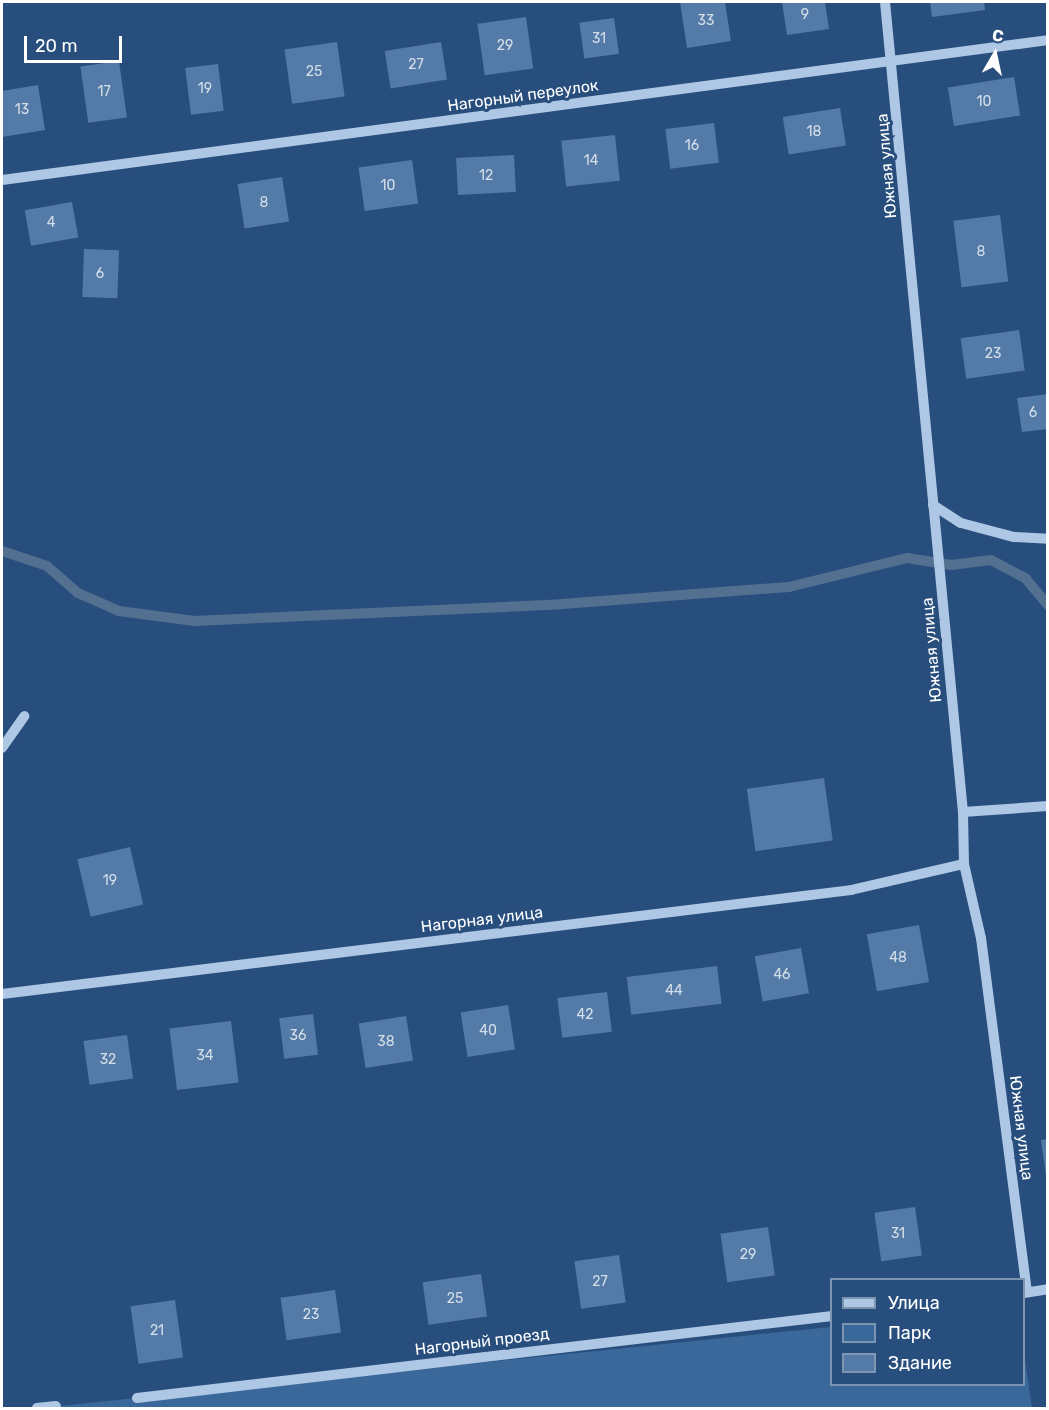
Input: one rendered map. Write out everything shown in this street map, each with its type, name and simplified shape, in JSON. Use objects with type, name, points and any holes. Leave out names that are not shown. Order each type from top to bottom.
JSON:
[{"type":"street","name":"Южная улица","points":[[885,2],[963,812],[964,864],[981,938],[1023,1278]]},
{"type":"street","name":"Нагорный переулок","points":[[2,180],[1047,40]]},
{"type":"street","points":[[933,505],[961,523],[1014,537],[1047,539]]},
{"type":"street","points":[[2,748],[24,716]]},
{"type":"street","points":[[963,812],[1047,806]]},
{"type":"street","name":"Нагорная улица","points":[[2,994],[851,890],[964,864]]},
{"type":"street","points":[[1025,1293],[1047,1289]]},
{"type":"street","name":"Нагорный проезд","points":[[137,1398],[830,1316]]},
{"type":"street","points":[[37,1408],[56,1406]]},
{"type":"green space","points":[[830,1327],[830,1386],[1025,1386],[1025,1360],[1032,1408],[39,1408]]},
{"type":"building","points":[[680,2],[725,2],[731,41],[687,48]]},
{"type":"building","points":[[782,2],[825,2],[829,29],[787,35]]},
{"type":"building","points":[[930,2],[984,2],[985,10],[932,17]]},
{"type":"building","points":[[526,17],[533,68],[485,75],[477,24]]},
{"type":"building","points":[[614,18],[619,54],[584,59],[579,23]]},
{"type":"building","points":[[337,42],[345,96],[292,104],[285,49]]},
{"type":"building","points":[[441,42],[447,80],[391,88],[385,51]]},
{"type":"building","points":[[119,61],[127,117],[88,123],[80,66]]},
{"type":"building","points":[[218,64],[224,111],[191,115],[185,68]]},
{"type":"building","points":[[1014,77],[1020,116],[954,126],[948,87]]},
{"type":"building","points":[[38,85],[45,130],[2,137],[2,91]]},
{"type":"building","points":[[840,108],[846,146],[789,155],[783,117]]},
{"type":"building","points":[[714,123],[719,163],[670,169],[665,129]]},
{"type":"building","points":[[615,135],[620,181],[566,186],[561,141]]},
{"type":"building","points":[[514,155],[516,192],[458,195],[456,158]]},
{"type":"building","points":[[412,160],[418,204],[365,211],[359,168]]},
{"type":"building","points":[[282,177],[289,221],[245,228],[238,184]]},
{"type":"building","points":[[72,202],[78,237],[31,246],[25,210]]},
{"type":"building","points":[[1000,215],[1008,282],[962,287],[953,221]]},
{"type":"building","points":[[84,249],[119,250],[117,298],[82,297]]},
{"type":"building","points":[[1019,330],[1025,371],[966,379],[961,338]]},
{"type":"building","points":[[1048,394],[1048,429],[1022,432],[1017,398]]},
{"type":"building","points":[[824,778],[833,840],[756,851],[747,789]]},
{"type":"building","points":[[130,847],[143,904],[91,917],[77,859]]},
{"type":"building","points":[[919,925],[929,982],[877,991],[867,934]]},
{"type":"building","points":[[801,948],[809,993],[763,1001],[755,956]]},
{"type":"building","points":[[717,966],[722,1004],[631,1015],[627,977]]},
{"type":"building","points":[[607,992],[612,1032],[562,1038],[557,998]]},
{"type":"building","points":[[508,1005],[515,1049],[468,1057],[461,1013]]},
{"type":"building","points":[[313,1014],[318,1055],[284,1059],[279,1018]]},
{"type":"building","points":[[406,1016],[413,1060],[366,1068],[359,1024]]},
{"type":"building","points":[[231,1021],[239,1083],[177,1090],[169,1029]]},
{"type":"building","points":[[127,1035],[133,1079],[90,1085],[83,1041]]},
{"type":"building","points":[[1048,1139],[1048,1176],[1046,1176],[1041,1140]]},
{"type":"building","points":[[915,1207],[922,1256],[881,1261],[874,1213]]},
{"type":"building","points":[[768,1227],[775,1276],[727,1282],[720,1234]]},
{"type":"building","points":[[619,1255],[626,1303],[581,1309],[574,1261]]},
{"type":"building","points":[[481,1274],[487,1317],[429,1325],[423,1282]]},
{"type":"building","points":[[335,1290],[341,1333],[287,1340],[281,1298]]},
{"type":"building","points":[[175,1300],[183,1357],[139,1364],[130,1306]]},
{"type":"waterway","points":[[2,551],[47,566],[78,593],[119,611],[194,621],[562,604],[789,587],[907,558],[951,565],[991,560],[1026,579],[1048,605]]}]
